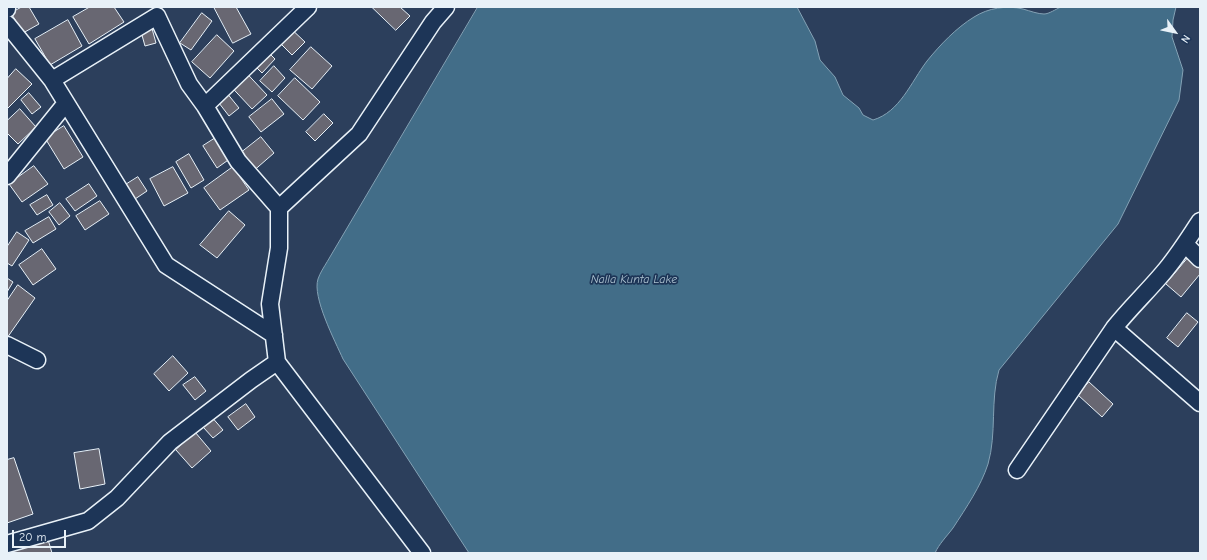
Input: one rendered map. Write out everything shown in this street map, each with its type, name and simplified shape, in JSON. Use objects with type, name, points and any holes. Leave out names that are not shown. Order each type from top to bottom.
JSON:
[{"type":"street","points":[[205,106],[308,7]]},
{"type":"street","points":[[279,208],[359,134],[433,22],[446,7]]},
{"type":"street","points":[[52,80],[154,12],[189,84],[205,106],[238,161],[279,208],[279,248],[270,304],[277,362],[422,553]]},
{"type":"street","points":[[7,24],[52,80],[166,265],[274,334]]},
{"type":"street","points":[[7,176],[66,103]]},
{"type":"street","points":[[1016,470],[1114,328],[1129,309],[1163,273],[1200,221]]},
{"type":"street","points":[[1185,244],[1200,259]]},
{"type":"street","points":[[1114,328],[1200,404]]},
{"type":"street","points":[[7,345],[37,360]]},
{"type":"street","points":[[7,544],[88,521],[117,498],[170,442],[277,362]]},
{"type":"water","name":"Nalla Kunta Lake","points":[[478,7],[797,7],[815,41],[820,60],[835,77],[843,95],[859,108],[863,115],[873,120],[891,110],[898,103],[927,61],[949,37],[967,21],[985,11],[1011,7],[1044,14],[1061,7],[1176,7],[1173,20],[1172,37],[1183,70],[1179,100],[1118,224],[999,370],[996,381],[991,452],[988,464],[973,497],[935,553],[469,553],[343,359],[325,319],[318,297],[317,287],[318,279],[322,270]]},
{"type":"building","points":[[22,7],[29,7],[39,24],[23,33],[11,13]]},
{"type":"building","points":[[90,7],[114,7],[124,22],[89,44],[73,17]]},
{"type":"building","points":[[214,7],[236,7],[251,34],[233,43]]},
{"type":"building","points":[[372,7],[400,7],[410,16],[396,30]]},
{"type":"building","points":[[202,13],[212,21],[191,50],[180,43]]},
{"type":"building","points":[[68,20],[82,46],[50,65],[35,39]]},
{"type":"building","points":[[286,24],[305,42],[292,55],[274,37]]},
{"type":"building","points":[[151,25],[156,43],[145,46],[140,28]]},
{"type":"building","points":[[217,35],[234,51],[210,78],[192,62]]},
{"type":"building","points":[[261,45],[275,59],[262,73],[248,59]]},
{"type":"building","points":[[311,47],[332,66],[312,89],[290,70]]},
{"type":"building","points":[[238,64],[267,95],[252,109],[223,78]]},
{"type":"building","points":[[274,66],[285,78],[272,92],[260,81]]},
{"type":"building","points":[[16,69],[32,84],[7,109],[7,79]]},
{"type":"building","points":[[295,78],[320,102],[303,120],[278,96]]},
{"type":"building","points":[[222,87],[239,108],[229,116],[212,94]]},
{"type":"building","points":[[29,93],[41,107],[32,114],[21,100]]},
{"type":"building","points":[[272,99],[284,114],[261,132],[249,117]]},
{"type":"building","points":[[20,109],[36,127],[18,144],[7,133],[7,121]]},
{"type":"building","points":[[324,114],[333,123],[315,141],[306,132]]},
{"type":"building","points":[[64,126],[83,157],[64,169],[45,138]]},
{"type":"building","points":[[217,137],[231,158],[217,168],[203,146]]},
{"type":"building","points":[[261,137],[274,153],[251,173],[237,156]]},
{"type":"building","points":[[189,154],[204,180],[191,188],[176,162]]},
{"type":"building","points":[[34,166],[48,184],[22,202],[9,184]]},
{"type":"building","points":[[173,167],[188,193],[164,206],[150,179]]},
{"type":"building","points":[[233,167],[249,190],[220,210],[204,188]]},
{"type":"building","points":[[138,177],[147,191],[129,203],[119,189]]},
{"type":"building","points":[[89,184],[97,196],[75,211],[66,199]]},
{"type":"building","points":[[47,195],[53,205],[37,215],[30,205]]},
{"type":"building","points":[[100,201],[109,214],[85,230],[76,216]]},
{"type":"building","points":[[60,203],[70,216],[59,225],[49,212]]},
{"type":"building","points":[[229,211],[245,225],[217,258],[200,245]]},
{"type":"building","points":[[49,217],[56,229],[33,243],[25,231]]},
{"type":"building","points":[[17,232],[29,240],[12,266],[7,263],[7,247]]},
{"type":"building","points":[[42,249],[56,269],[33,285],[19,265]]},
{"type":"building","points":[[1188,258],[1200,267],[1200,274],[1181,297],[1166,284]]},
{"type":"building","points":[[7,278],[13,282],[7,292]]},
{"type":"building","points":[[18,285],[35,298],[7,338],[7,301]]},
{"type":"building","points":[[1187,313],[1198,322],[1178,347],[1167,338]]},
{"type":"building","points":[[173,356],[188,373],[169,391],[154,374]]},
{"type":"building","points":[[195,377],[206,391],[195,400],[183,385]]},
{"type":"building","points":[[1089,382],[1113,404],[1102,417],[1078,395]]},
{"type":"building","points":[[246,404],[255,417],[238,430],[228,417]]},
{"type":"building","points":[[204,408],[223,430],[213,438],[194,417]]},
{"type":"building","points":[[195,432],[211,451],[192,468],[176,450]]},
{"type":"building","points":[[99,449],[105,484],[80,489],[74,453]]},
{"type":"building","points":[[14,458],[33,514],[7,523],[7,460]]},
{"type":"building","points":[[47,536],[52,553],[10,553],[8,547]]}]
